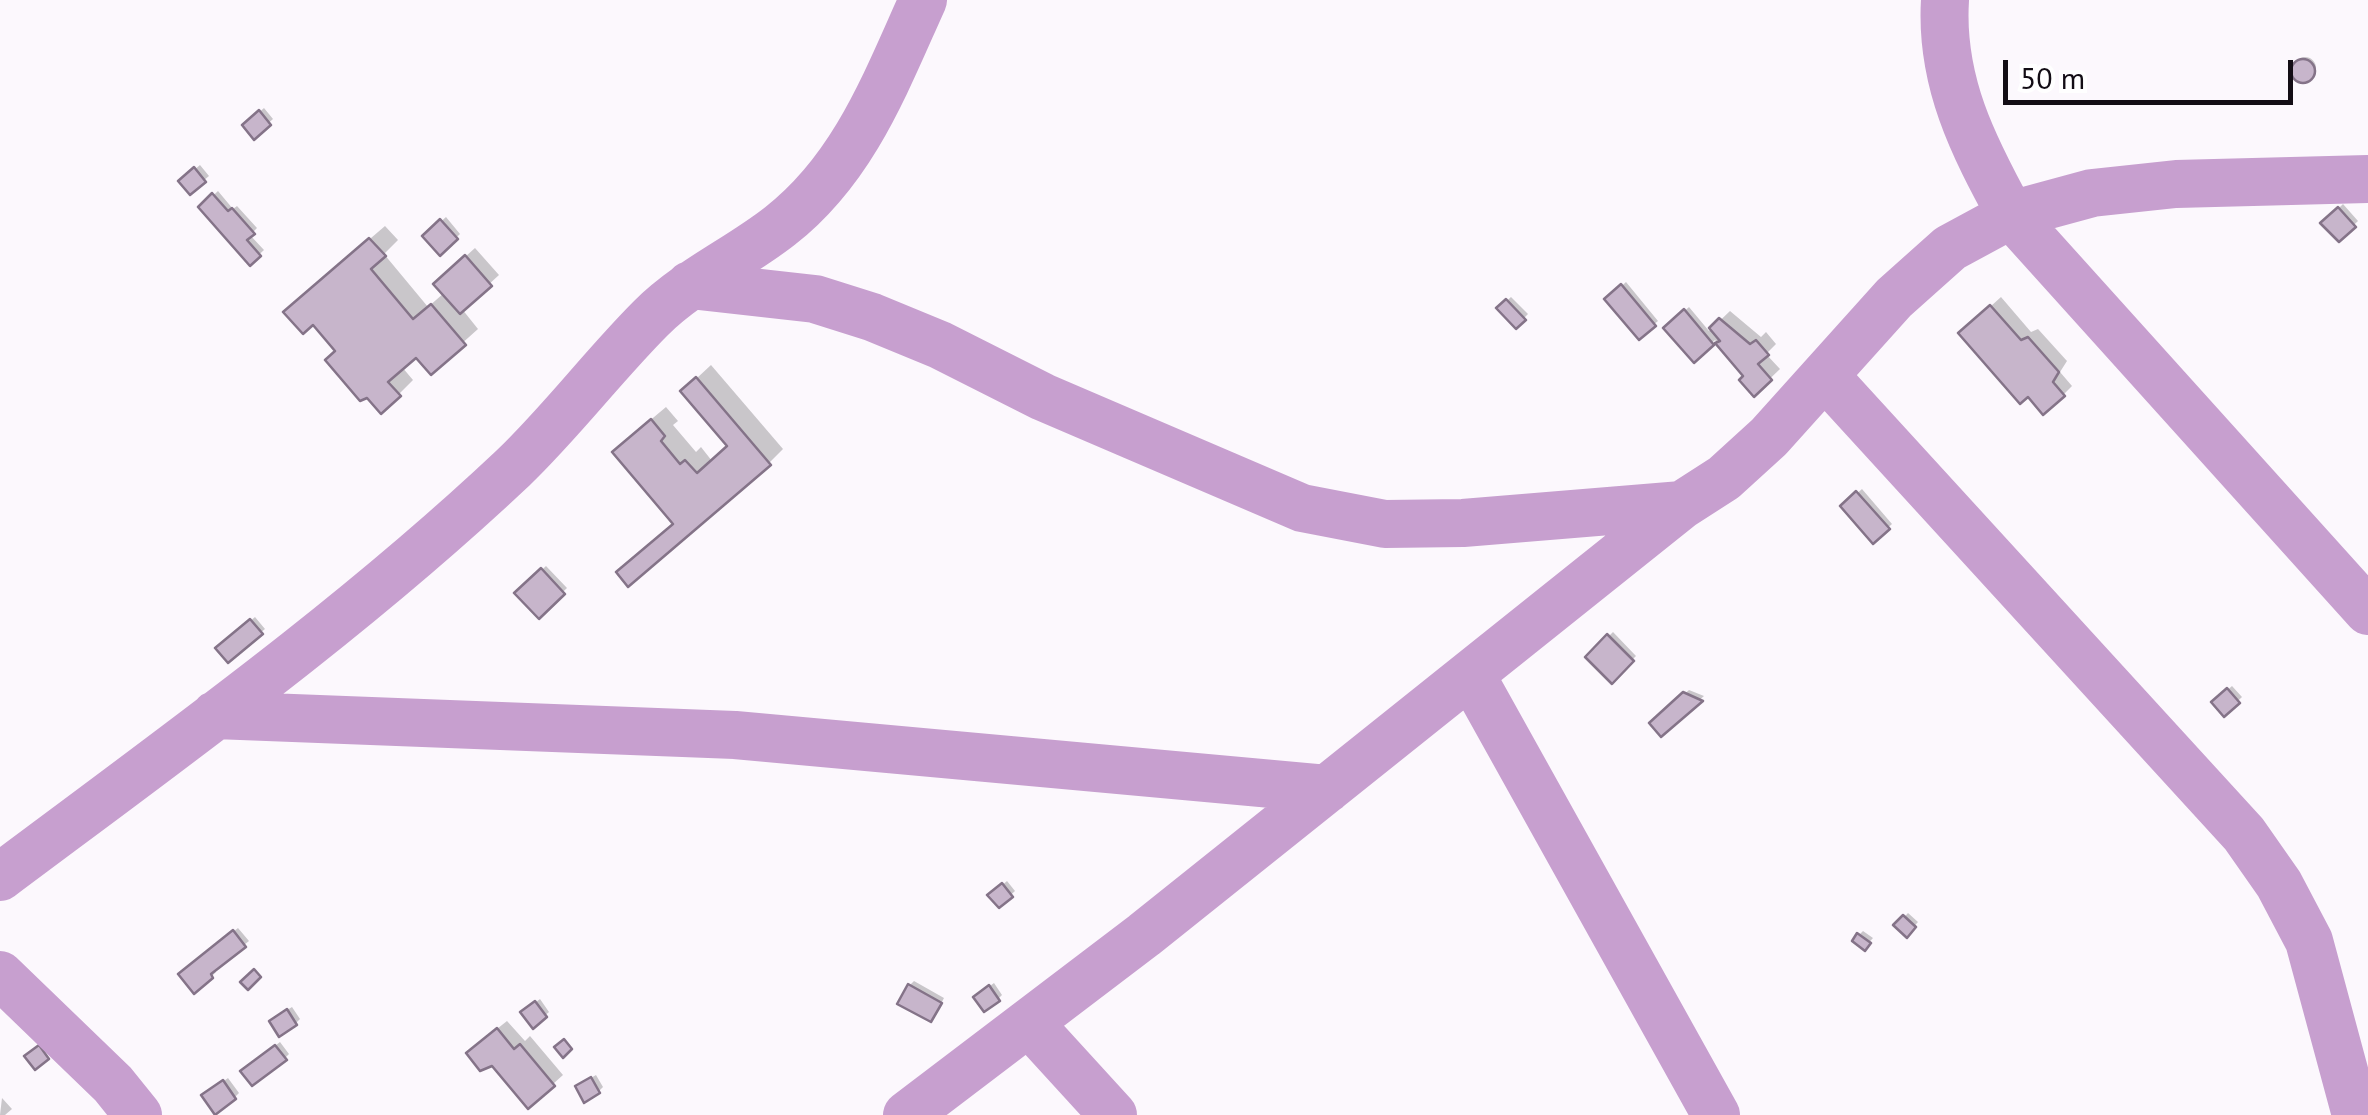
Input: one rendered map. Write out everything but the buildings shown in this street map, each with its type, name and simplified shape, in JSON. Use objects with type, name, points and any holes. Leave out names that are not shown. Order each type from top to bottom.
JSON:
[{"type":"street","points":[[0,876],[215,715],[376,587],[513,468],[577,404],[651,318],[690,285],[778,228],[816,196],[844,162],[867,123],[923,0]]},
{"type":"street","points":[[1946,0],[1948,73],[1958,107],[1973,145],[2011,215],[2368,611]]},
{"type":"street","points":[[908,1115],[1327,790],[1682,504],[1724,478],[1826,377],[1894,298],[1950,248],[2011,215],[2092,194],[2176,184],[2368,179]]},
{"type":"street","points":[[690,285],[815,299],[872,316],[940,345],[1042,398],[1302,508],[1385,524],[1463,523],[1682,504]]},
{"type":"street","points":[[1826,377],[2253,846],[2279,884],[2309,942],[2356,1115]]},
{"type":"street","points":[[1471,675],[1716,1115]]},
{"type":"street","points":[[215,715],[735,735],[1327,790]]},
{"type":"street","points":[[0,975],[113,1084],[138,1115]]},
{"type":"street","points":[[1029,1023],[1113,1115]]}]
